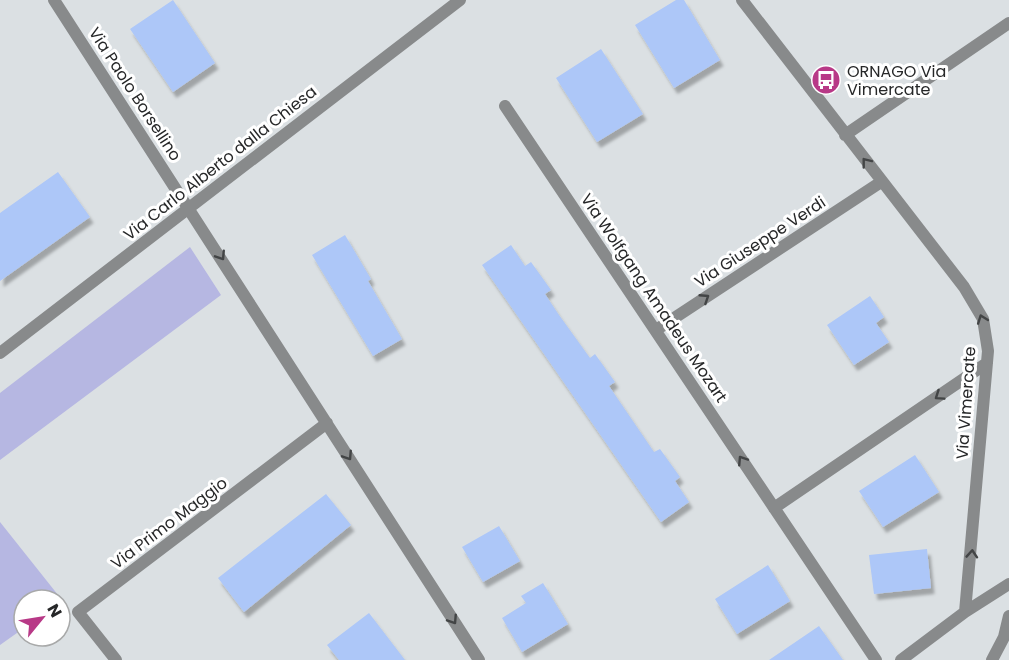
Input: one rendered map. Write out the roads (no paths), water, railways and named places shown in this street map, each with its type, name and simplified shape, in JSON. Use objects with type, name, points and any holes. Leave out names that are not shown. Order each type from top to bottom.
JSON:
[{"type":"street","name":"Via Paolo Borsellino","points":[[54,0],[189,207]]},
{"type":"street","name":"Via Carlo Alberto dalla Chiesa","points":[[0,353],[460,0]]},
{"type":"street","name":"Via Vimercate","points":[[742,0],[977,307],[986,331],[987,363],[965,612]]},
{"type":"street","points":[[845,135],[1009,23]]},
{"type":"street","name":"Via Wolfgang Amadeus Mozart","points":[[505,106],[876,660]]},
{"type":"street","name":"Via Giuseppe Verdi","points":[[656,330],[881,182]]},
{"type":"street","points":[[189,207],[479,660]]},
{"type":"street","points":[[774,508],[987,363]]},
{"type":"street","name":"Via Primo Maggio","points":[[116,660],[78,612],[327,423]]},
{"type":"street","points":[[900,660],[965,612],[1009,589]]},
{"type":"street","points":[[992,660],[1004,637],[1009,616]]},
{"type":"place","name":"ORNAGO Via Vimercate","points":[[826,80]]}]
